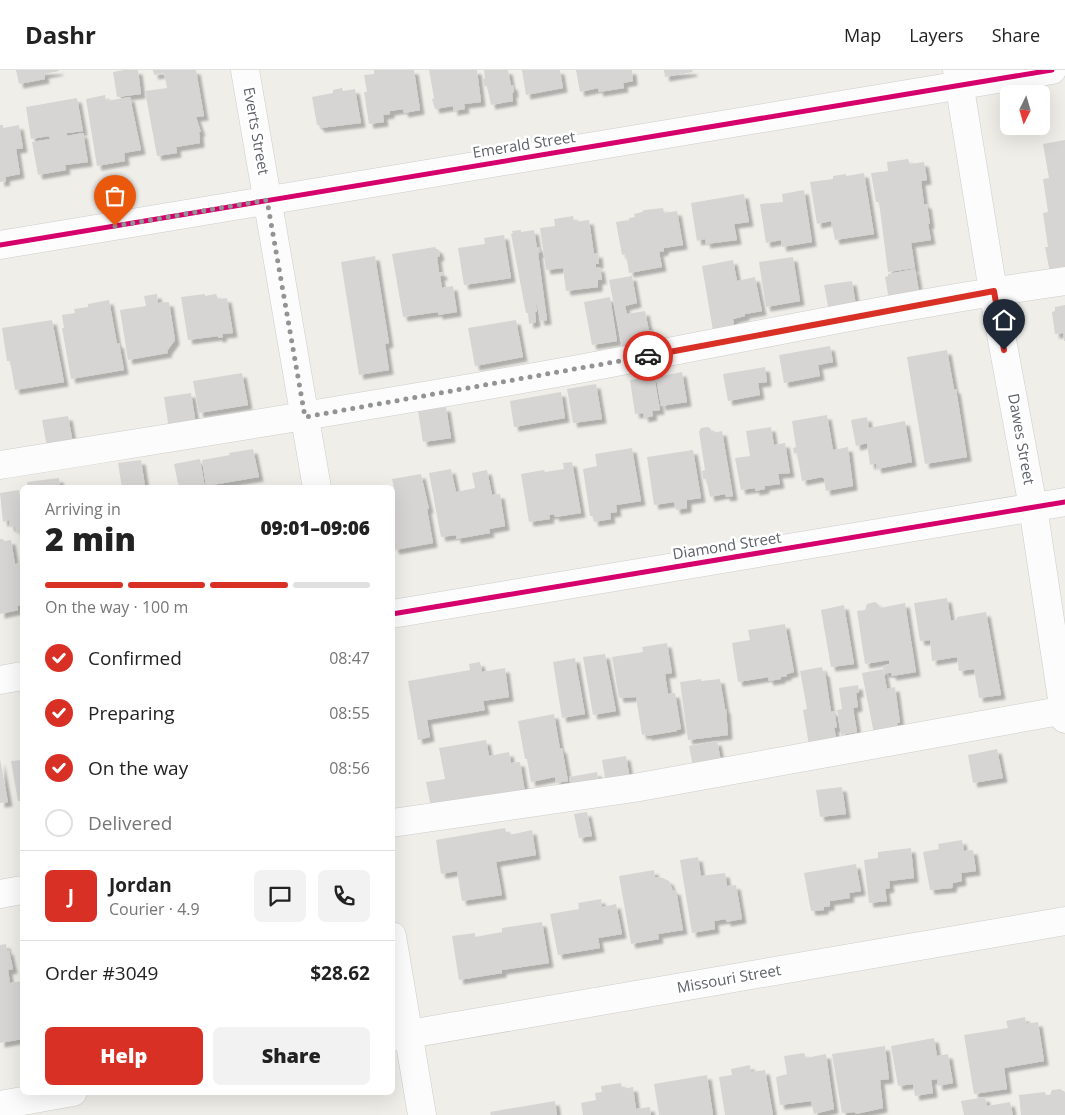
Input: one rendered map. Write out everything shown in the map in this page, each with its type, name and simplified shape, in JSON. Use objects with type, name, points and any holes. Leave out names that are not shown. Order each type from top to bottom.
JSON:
[{"type":"street","name":"Everts Street","points":[[246,70],[316,485]]},
{"type":"street","name":"Emerald Street","points":[[0,245],[959,78],[1052,70]]},
{"type":"street","name":"Dawes Street","points":[[959,78],[994,291],[1033,507],[1064,713]]},
{"type":"street","points":[[0,464],[305,417],[588,367],[994,291],[1065,281]]},
{"type":"street","name":"Diamond Street","points":[[395,613],[1065,502]]},
{"type":"street","points":[[0,680],[20,676]]},
{"type":"street","points":[[395,823],[634,788],[1064,713]]},
{"type":"street","points":[[0,894],[20,890]]},
{"type":"street","name":"Missouri Street","points":[[401,1036],[1065,921]]},
{"type":"street","points":[[395,969],[401,1036],[422,1115]]},
{"type":"street","points":[[0,1105],[56,1095]]},
{"type":"building","points":[[16,70],[59,71],[44,74],[45,79],[19,84]]},
{"type":"building","points":[[138,70],[141,94],[117,97],[113,72]]},
{"type":"building","points":[[153,70],[196,70],[204,116],[196,117],[201,132],[199,132],[200,143],[176,147],[177,153],[157,156],[145,91],[167,88],[164,73],[154,75]]},
{"type":"building","points":[[374,70],[414,70],[420,110],[404,113],[403,109],[390,111],[390,114],[383,115],[384,122],[369,124],[364,92],[367,92],[364,75],[374,74]]},
{"type":"building","points":[[429,70],[477,70],[481,102],[464,104],[465,109],[453,111],[453,106],[435,109]]},
{"type":"building","points":[[484,70],[508,70],[511,86],[513,85],[513,101],[491,105],[487,86],[484,86]]},
{"type":"building","points":[[522,70],[560,70],[563,88],[526,95]]},
{"type":"building","points":[[576,70],[632,70],[633,81],[623,83],[624,88],[599,92],[598,88],[580,92]]},
{"type":"building","points":[[664,70],[692,70],[693,72],[665,77]]},
{"type":"building","points":[[342,88],[343,91],[355,89],[361,123],[320,128],[317,125],[312,97],[333,93],[333,90]]},
{"type":"building","points":[[105,95],[106,101],[130,97],[141,150],[124,153],[125,161],[97,166],[86,99]]},
{"type":"building","points":[[77,98],[83,131],[67,133],[67,136],[83,133],[88,162],[65,165],[66,170],[38,175],[32,142],[50,139],[49,136],[31,139],[26,107]]},
{"type":"building","points":[[0,125],[3,125],[3,128],[19,125],[23,148],[16,149],[20,174],[5,177],[6,181],[0,182]]},
{"type":"building","points":[[1065,140],[1065,271],[1050,273],[1045,247],[1048,247],[1043,213],[1048,212],[1043,179],[1049,178],[1043,144]]},
{"type":"building","points":[[908,159],[910,164],[924,162],[927,180],[921,181],[924,204],[927,204],[931,240],[911,243],[915,268],[888,272],[879,202],[876,202],[871,173],[888,171],[887,162]]},
{"type":"building","points":[[864,173],[874,234],[835,240],[831,221],[817,224],[810,182],[833,179],[833,176]]},
{"type":"building","points":[[804,190],[812,242],[782,247],[781,240],[766,243],[760,204],[783,202],[782,194]]},
{"type":"building","points":[[744,194],[749,222],[734,224],[737,240],[706,244],[705,239],[697,241],[691,203]]},
{"type":"building","points":[[663,208],[664,213],[677,211],[683,245],[664,248],[664,251],[659,252],[662,267],[629,273],[626,254],[622,255],[616,222],[629,220],[629,218],[635,217],[634,214],[644,210]]},
{"type":"building","points":[[573,216],[574,222],[589,220],[594,254],[598,253],[599,264],[596,264],[596,268],[600,267],[602,280],[598,280],[598,287],[566,291],[563,268],[546,270],[540,228],[555,226],[554,219]]},
{"type":"building","points":[[521,230],[521,232],[534,230],[537,248],[539,247],[540,253],[538,253],[547,320],[540,321],[536,305],[536,322],[529,324],[511,234],[513,233],[512,231]]},
{"type":"building","points":[[504,235],[511,278],[464,285],[458,248],[485,244],[484,238]]},
{"type":"building","points":[[435,247],[438,249],[440,256],[437,257],[439,272],[442,272],[443,276],[440,276],[442,288],[453,286],[457,312],[438,315],[438,312],[403,317],[392,254]]},
{"type":"building","points":[[375,256],[389,343],[385,344],[389,370],[359,375],[341,262]]},
{"type":"building","points":[[793,257],[800,301],[766,307],[759,262]]},
{"type":"building","points":[[733,260],[737,281],[755,277],[762,311],[745,314],[745,316],[733,319],[734,327],[713,331],[702,266]]},
{"type":"building","points":[[915,269],[920,297],[889,300],[885,277],[888,274]]},
{"type":"building","points":[[632,276],[637,303],[625,306],[627,314],[645,311],[649,331],[653,330],[655,340],[622,347],[609,280]]},
{"type":"building","points":[[852,281],[857,312],[830,317],[824,285]]},
{"type":"building","points":[[157,294],[158,303],[169,302],[175,340],[167,351],[168,353],[128,360],[120,310],[146,306],[144,296]]},
{"type":"building","points":[[205,294],[205,296],[216,294],[218,299],[227,298],[233,333],[222,334],[223,337],[218,338],[218,336],[188,340],[181,297]]},
{"type":"building","points":[[610,297],[617,341],[592,345],[584,302]]},
{"type":"building","points":[[109,300],[124,370],[71,379],[62,328],[64,328],[62,315],[75,313],[74,309],[88,307],[88,304]]},
{"type":"building","points":[[1065,305],[1064,341],[1063,333],[1055,334],[1052,312],[1055,311],[1055,307]]},
{"type":"building","points":[[52,320],[64,382],[15,390],[10,361],[7,361],[2,328]]},
{"type":"building","points":[[516,320],[523,357],[475,366],[468,328]]},
{"type":"building","points":[[830,346],[833,362],[818,365],[820,376],[784,383],[779,355]]},
{"type":"building","points":[[947,350],[954,389],[956,389],[967,457],[925,464],[907,357]]},
{"type":"building","points":[[765,367],[767,382],[758,383],[760,395],[728,401],[723,374]]},
{"type":"building","points":[[682,372],[687,402],[661,406],[656,377]]},
{"type":"building","points":[[242,373],[248,405],[199,413],[193,381]]},
{"type":"building","points":[[654,376],[660,410],[652,411],[653,416],[644,418],[643,413],[635,414],[630,380]]},
{"type":"building","points":[[596,384],[602,419],[573,423],[567,389]]},
{"type":"building","points":[[561,392],[565,418],[514,427],[510,401]]},
{"type":"building","points":[[191,393],[196,424],[169,429],[164,397]]},
{"type":"building","points":[[446,407],[451,438],[423,442],[418,411]]},
{"type":"building","points":[[827,415],[833,450],[848,447],[853,486],[826,491],[822,477],[802,481],[797,453],[794,454],[793,448],[796,447],[792,421]]},
{"type":"building","points":[[68,416],[73,443],[47,447],[42,420]]},
{"type":"building","points":[[867,417],[869,428],[905,421],[912,462],[877,469],[876,463],[870,465],[867,443],[856,446],[851,420]]},
{"type":"building","points":[[708,427],[712,433],[722,431],[733,496],[726,497],[725,494],[710,497],[706,479],[703,479],[702,471],[705,470],[699,432],[701,428]]},
{"type":"building","points":[[771,427],[774,445],[785,443],[790,473],[778,474],[780,484],[765,486],[765,489],[755,491],[755,488],[741,490],[735,458],[750,456],[746,431]]},
{"type":"building","points":[[632,448],[641,501],[616,505],[617,512],[610,513],[611,519],[594,522],[593,516],[590,516],[583,469],[597,466],[595,454]]},
{"type":"building","points":[[253,449],[259,477],[206,485],[202,460],[230,455],[229,453]]},
{"type":"building","points":[[693,450],[701,498],[687,500],[687,508],[676,510],[674,502],[654,505],[647,457]]},
{"type":"building","points":[[200,459],[204,485],[178,485],[174,464]]},
{"type":"building","points":[[141,460],[145,485],[122,485],[118,463]]},
{"type":"building","points":[[572,462],[581,513],[555,517],[554,514],[549,515],[550,519],[529,522],[521,474],[564,469],[563,463]]},
{"type":"building","points":[[451,469],[456,492],[475,488],[472,473],[487,470],[492,495],[500,494],[505,526],[489,529],[490,533],[456,539],[456,535],[441,537],[429,473]]},
{"type":"building","points":[[421,474],[429,509],[427,509],[433,543],[395,550],[395,485],[392,479]]},
{"type":"building","points":[[59,478],[60,485],[28,485],[27,482]]},
{"type":"building","points":[[19,490],[20,533],[17,534],[15,526],[10,527],[9,520],[3,522],[0,493]]},
{"type":"building","points":[[0,539],[3,539],[4,541],[11,540],[15,564],[20,563],[20,605],[17,606],[18,610],[0,614]]},
{"type":"building","points":[[947,598],[951,621],[957,619],[957,617],[986,612],[1001,695],[979,698],[974,669],[959,671],[957,657],[932,661],[930,640],[920,641],[914,603]]},
{"type":"building","points":[[875,602],[880,608],[905,603],[916,672],[892,676],[891,673],[884,673],[883,666],[889,664],[889,660],[865,664],[857,611],[865,610],[867,604]]},
{"type":"building","points":[[844,605],[854,664],[831,667],[821,610]]},
{"type":"building","points":[[785,624],[794,672],[781,677],[781,679],[769,681],[768,677],[738,682],[732,643],[750,640],[748,630]]},
{"type":"building","points":[[667,643],[672,673],[665,674],[668,694],[675,693],[681,729],[647,736],[647,734],[642,735],[636,697],[619,698],[612,657],[643,652],[642,647]]},
{"type":"building","points":[[605,654],[616,711],[593,715],[583,657]]},
{"type":"building","points":[[575,658],[585,714],[562,718],[553,662]]},
{"type":"building","points":[[480,662],[482,672],[505,668],[509,697],[483,701],[485,710],[427,720],[430,737],[418,740],[408,681],[470,670],[469,664]]},
{"type":"building","points":[[822,667],[823,672],[825,672],[831,712],[834,711],[837,727],[834,728],[837,741],[810,751],[803,710],[807,709],[800,671]]},
{"type":"building","points":[[883,669],[887,689],[895,687],[900,723],[897,723],[898,730],[874,734],[862,673]]},
{"type":"building","points":[[701,679],[701,681],[720,679],[726,709],[728,735],[688,740],[680,682]]},
{"type":"building","points":[[858,685],[859,693],[856,693],[858,707],[853,708],[857,732],[841,735],[837,710],[842,709],[839,688]]},
{"type":"building","points":[[554,714],[568,781],[556,783],[555,777],[531,782],[518,721]]},
{"type":"building","points":[[486,740],[489,756],[509,752],[511,763],[520,762],[525,792],[432,812],[426,782],[445,779],[439,748]]},
{"type":"building","points":[[717,741],[722,766],[694,772],[689,746]]},
{"type":"building","points":[[997,749],[1003,778],[973,783],[968,755]]},
{"type":"building","points":[[626,756],[630,779],[606,783],[602,760]]},
{"type":"building","points":[[0,759],[8,802],[0,803]]},
{"type":"building","points":[[20,760],[20,801],[18,801],[11,761]]},
{"type":"building","points":[[597,772],[600,787],[572,792],[569,777]]},
{"type":"building","points":[[842,787],[846,814],[820,817],[816,790]]},
{"type":"building","points":[[587,812],[592,836],[579,838],[574,814]]},
{"type":"building","points":[[505,828],[509,835],[532,830],[536,855],[496,862],[502,895],[462,901],[457,871],[441,874],[436,840]]},
{"type":"building","points":[[962,840],[964,851],[973,850],[976,871],[961,873],[962,881],[953,883],[952,888],[930,890],[923,852],[939,849],[938,844]]},
{"type":"building","points":[[911,848],[914,878],[889,881],[890,888],[885,889],[887,901],[869,903],[864,860],[878,858],[878,852]]},
{"type":"building","points":[[698,857],[701,876],[725,873],[727,886],[736,885],[742,919],[726,922],[726,919],[714,921],[715,929],[692,933],[680,860]]},
{"type":"building","points":[[856,864],[861,891],[849,893],[850,898],[830,901],[830,906],[824,907],[824,910],[811,911],[804,873]]},
{"type":"building","points":[[654,870],[655,877],[669,881],[673,891],[676,890],[683,930],[658,934],[659,939],[631,944],[619,876]]},
{"type":"building","points":[[601,899],[602,907],[616,904],[622,934],[598,938],[600,948],[558,955],[550,914],[579,909],[578,903]]},
{"type":"building","points":[[542,922],[549,963],[502,970],[502,973],[459,980],[452,936],[475,933],[475,937],[502,932],[502,928]]},
{"type":"building","points":[[6,944],[7,951],[9,950],[13,969],[8,970],[10,983],[20,981],[20,1039],[0,1043],[0,945]]},
{"type":"building","points":[[1025,1017],[1026,1024],[1038,1022],[1044,1061],[1004,1068],[1007,1089],[974,1094],[964,1035],[1008,1028],[1006,1021]]},
{"type":"building","points":[[934,1038],[937,1056],[948,1054],[953,1083],[938,1086],[937,1079],[931,1080],[933,1093],[915,1096],[913,1084],[898,1086],[891,1046]]},
{"type":"building","points":[[885,1046],[889,1079],[880,1080],[883,1108],[856,1114],[855,1112],[842,1113],[832,1054]]},
{"type":"building","points":[[804,1053],[806,1058],[826,1054],[834,1109],[814,1114],[811,1101],[780,1105],[776,1077],[787,1074],[784,1056]]},
{"type":"building","points":[[750,1065],[751,1072],[765,1070],[773,1115],[725,1115],[719,1077],[732,1075],[731,1069]]},
{"type":"building","points":[[707,1075],[713,1115],[659,1115],[654,1084]]},
{"type":"building","points":[[621,1083],[622,1089],[633,1087],[636,1109],[650,1107],[651,1115],[583,1115],[581,1103],[596,1100],[595,1093],[602,1092],[601,1086]]},
{"type":"building","points":[[1060,1089],[1065,1092],[1065,1115],[1021,1115],[1019,1095],[1045,1092],[1046,1095],[1050,1095],[1052,1090]]},
{"type":"building","points":[[985,1097],[987,1106],[1010,1102],[1013,1115],[964,1115],[961,1101]]},
{"type":"building","points":[[555,1101],[557,1115],[491,1115],[490,1112]]},
{"type":"cycle path","points":[[0,245],[1052,70]]},
{"type":"cycle path","points":[[395,614],[1065,502]]},
{"type":"way so far","points":[[115,226],[267,200],[305,417],[648,356]]},
{"type":"route","points":[[648,356],[994,291],[1004,350]]}]
